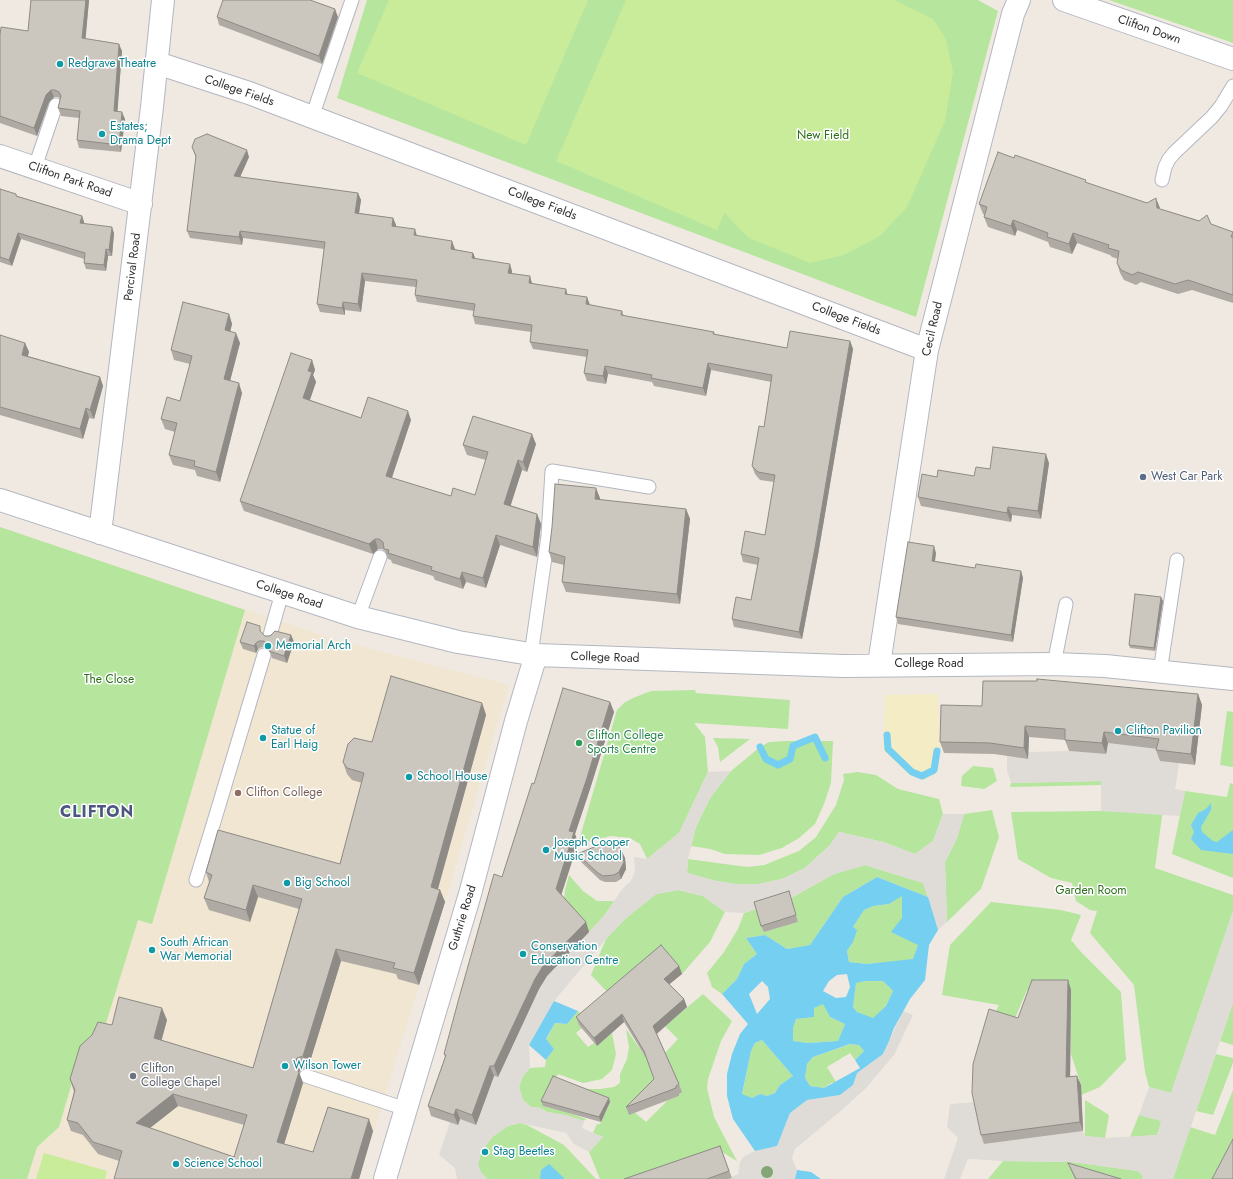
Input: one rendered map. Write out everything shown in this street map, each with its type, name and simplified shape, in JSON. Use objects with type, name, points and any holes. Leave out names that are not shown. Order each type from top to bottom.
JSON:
[{"type":"street","name":"Percival Road","points":[[100,533],[141,204],[163,0]]},
{"type":"street","name":"Cecil Road","points":[[879,664],[927,350],[1013,14],[1019,0]]},
{"type":"street","name":"Clifton Down","points":[[1064,0],[1233,59]]},
{"type":"street","name":"College Fields","points":[[157,63],[249,93],[927,350]]},
{"type":"street","name":"Clifton Park Road","points":[[0,156],[141,204]]},
{"type":"street","name":"College Road","points":[[0,500],[358,617],[458,642],[534,655],[820,665],[1054,664],[1105,666],[1233,679]]},
{"type":"street","name":"Guthrie Road","points":[[385,1179],[418,1063],[470,894],[534,655]]},
{"type":"lane","points":[[312,117],[352,0]]},
{"type":"lane","points":[[1162,180],[1165,167],[1169,159],[1212,118],[1233,86]]},
{"type":"lane","points":[[35,168],[56,105]]},
{"type":"lane","points":[[534,655],[548,536],[552,471],[649,487]]},
{"type":"lane","points":[[358,617],[380,557]]},
{"type":"lane","points":[[1160,672],[1177,560]]},
{"type":"lane","points":[[270,635],[282,593]]},
{"type":"lane","points":[[1054,664],[1066,604]]},
{"type":"lane","points":[[196,880],[264,655]]},
{"type":"lane","points":[[306,1076],[406,1109]]},
{"type":"shaded area","name":"Clifton College","points":[[0,527],[333,639],[509,685],[445,902],[359,1179],[0,1179]]},
{"type":"shaded area","points":[[1108,743],[1163,750],[1179,764],[1175,789],[1185,791],[1180,816],[1101,811],[1101,781],[1011,783],[1007,770],[1007,756],[1027,759],[1028,752],[1069,751],[1106,754]]},
{"type":"shaded area","points":[[731,771],[710,798],[696,827],[688,859],[687,873],[716,881],[736,884],[759,884],[782,879],[805,868],[830,845],[839,832],[883,842],[915,854],[933,841],[943,814],[964,814],[957,838],[945,862],[947,922],[938,930],[923,883],[865,865],[834,874],[791,898],[744,913],[725,912],[703,896],[679,890],[656,894],[625,919],[606,939],[554,1001],[529,1045],[530,1068],[523,1076],[519,1087],[523,1100],[531,1107],[540,1108],[547,1112],[565,1115],[584,1121],[582,1128],[603,1137],[589,1152],[574,1144],[566,1133],[520,1123],[508,1126],[492,1137],[481,1152],[478,1164],[480,1171],[487,1179],[457,1179],[455,1168],[439,1155],[450,1122],[458,1125],[460,1119],[476,1125],[494,1076],[498,1077],[539,989],[547,976],[604,916],[623,888],[630,882],[634,875],[634,857],[647,859],[679,833],[708,772]]},
{"type":"shaded area","points":[[1233,911],[1233,1003],[1173,1179],[1142,1179],[1143,1176],[1138,1171],[1072,1162],[968,1159],[960,1179],[944,1179],[958,1138],[947,1127],[950,1104],[976,1102],[985,1144],[1083,1131],[1085,1136],[1105,1138],[1157,1135],[1161,1121],[1139,1115],[1149,1087],[1171,1093]]},
{"type":"shaded area","points":[[903,1011],[913,1015],[894,1055],[866,1088],[795,1149],[792,1158],[797,1170],[795,1179],[728,1179],[738,1174],[740,1162],[743,1157],[755,1151],[777,1146],[790,1113],[807,1100],[840,1095],[853,1085],[857,1073],[883,1054]]},
{"type":"green space","name":"New Field","points":[[367,0],[978,0],[998,11],[916,317],[337,98]]},
{"type":"green space","points":[[389,0],[588,0],[526,145],[357,73]]},
{"type":"green space","points":[[626,0],[894,0],[933,19],[946,39],[953,72],[945,121],[907,207],[880,236],[844,255],[810,263],[749,238],[725,212],[717,230],[556,161]]},
{"type":"green space","points":[[1109,0],[1233,0],[1233,43]]},
{"type":"green space","name":"The Close","points":[[0,527],[245,610],[152,924],[138,920],[106,1023],[94,1033],[80,1055],[59,1127],[37,1147],[27,1179],[0,1179]]},
{"type":"green space","points":[[695,690],[696,693],[790,700],[788,729],[694,723],[705,737],[708,772],[679,833],[647,859],[640,844],[630,838],[611,836],[578,844],[617,710],[624,703],[651,691]]},
{"type":"green space","points":[[1227,711],[1233,712],[1233,767],[1220,765]]},
{"type":"green space","points":[[713,738],[750,739],[720,762],[718,747]]},
{"type":"green space","points":[[833,741],[831,783],[815,824],[799,838],[782,848],[759,855],[725,854],[710,849],[691,846],[696,827],[710,798],[731,771],[760,747],[769,742]]},
{"type":"green space","points":[[973,766],[993,768],[997,781],[984,789],[961,786],[962,776]]},
{"type":"green space","points":[[858,772],[876,775],[898,789],[939,799],[943,814],[933,841],[915,854],[883,842],[839,832],[830,845],[805,868],[782,879],[759,884],[736,884],[716,881],[687,873],[688,859],[747,867],[764,865],[799,851],[816,837],[836,805],[844,780],[843,774]]},
{"type":"green space","points":[[1101,781],[1101,785],[1010,787],[1011,783]]},
{"type":"green space","points":[[1230,783],[1233,784],[1233,878],[1172,854],[1185,791],[1227,797]]},
{"type":"green space","name":"Garden Room","points":[[1101,805],[1163,809],[1155,868],[1233,895],[1233,911],[1171,1093],[1149,1087],[1145,1072],[1134,985],[1090,933],[1097,911],[1090,910],[1076,901],[1072,883],[1051,878],[1018,859],[1011,812],[1101,811]]},
{"type":"green space","points":[[992,810],[999,837],[981,889],[947,922],[945,862],[957,838],[964,814]]},
{"type":"green space","points":[[865,865],[923,883],[928,897],[877,877],[843,897],[810,945],[787,949],[765,935],[746,938],[757,954],[744,964],[737,979],[722,994],[712,987],[707,973],[724,952],[738,929],[744,913],[757,909],[764,932],[798,922],[791,898],[834,874]]},
{"type":"green space","points":[[569,875],[583,891],[597,901],[614,901],[604,916],[589,932],[564,904],[565,890]]},
{"type":"green space","points":[[679,890],[703,896],[725,912],[710,942],[682,974],[664,953],[612,997],[591,975],[606,939],[625,919],[656,894]]},
{"type":"green space","points":[[902,895],[902,918],[918,945],[913,960],[867,964],[849,962],[847,951],[853,942],[853,927],[864,910],[873,906],[889,904]]},
{"type":"green space","points":[[991,902],[1061,910],[1081,915],[1071,940],[1121,992],[1126,1060],[1100,1087],[1081,1095],[1081,1085],[1071,1054],[1071,990],[1027,990],[1012,1025],[992,1019],[999,1005],[942,995],[950,945]]},
{"type":"green space","points":[[883,981],[893,991],[886,1006],[873,1019],[857,1012],[853,1007],[856,982]]},
{"type":"green space","points":[[703,994],[732,1021],[721,1041],[708,1079],[707,1088],[714,1117],[737,1161],[722,1152],[645,1179],[600,1179],[589,1152],[603,1137],[593,1133],[597,1124],[600,1124],[610,1103],[575,1089],[600,1089],[614,1087],[620,1083],[620,1074],[627,1059],[629,1047],[626,1029],[647,1059],[656,1087],[633,1111],[646,1122],[668,1100],[679,1096],[665,1053],[678,1039],[665,1026]]},
{"type":"green space","points":[[823,1003],[830,1017],[845,1024],[838,1041],[808,1043],[793,1041],[793,1028],[796,1019],[813,1017],[814,1008]]},
{"type":"green space","points":[[1233,1003],[1233,1045],[1220,1041]]},
{"type":"green space","points":[[578,1011],[586,1019],[579,1025],[582,1028],[576,1033],[588,1047],[594,1043],[597,1046],[612,1033],[616,1054],[612,1070],[602,1079],[583,1083],[558,1074],[543,1106],[586,1119],[584,1121],[565,1115],[547,1112],[540,1108],[531,1107],[523,1100],[519,1087],[523,1076],[530,1068],[545,1067],[546,1060],[554,1049],[546,1040],[555,1023],[567,1024]]},
{"type":"green space","points":[[762,1040],[793,1076],[780,1085],[775,1093],[767,1096],[760,1094],[752,1098],[742,1095],[751,1051],[755,1043]]},
{"type":"green space","points":[[851,1044],[859,1045],[864,1051],[855,1060],[850,1053],[827,1067],[836,1082],[831,1083],[824,1088],[810,1086],[805,1078],[807,1064],[813,1057]]},
{"type":"green space","points":[[1216,1054],[1233,1058],[1233,1063],[1213,1115],[1196,1111]]},
{"type":"green space","points":[[1233,1090],[1233,1155],[1220,1179],[1173,1179],[1190,1127],[1215,1135]]},
{"type":"green space","points":[[1085,1100],[1109,1115],[1105,1138],[1085,1136]]},
{"type":"green space","points":[[1139,1115],[1162,1121],[1157,1135],[1130,1137]]},
{"type":"green space","points":[[520,1123],[527,1125],[564,1145],[596,1179],[487,1179],[480,1171],[478,1164],[481,1152],[492,1137],[508,1126]]},
{"type":"green space","points":[[44,1153],[107,1171],[105,1179],[36,1179]]},
{"type":"green space","points":[[1003,1161],[1072,1162],[1138,1171],[1143,1176],[1142,1179],[988,1179]]},
{"type":"sand","points":[[938,694],[940,753],[937,773],[924,780],[909,775],[883,751],[885,695]]},
{"type":"water","points":[[1211,803],[1211,810],[1201,827],[1202,832],[1213,841],[1217,842],[1233,830],[1233,854],[1201,850],[1191,839],[1194,832],[1191,825],[1198,813],[1206,809]]},
{"type":"water","points":[[877,877],[928,897],[938,930],[929,945],[925,980],[910,999],[894,1028],[883,1054],[857,1073],[853,1085],[840,1095],[807,1100],[790,1113],[777,1146],[755,1151],[733,1119],[727,1096],[727,1074],[732,1054],[740,1034],[748,1024],[722,994],[737,979],[744,964],[757,954],[746,938],[765,935],[787,949],[810,945],[843,897]],"holes":[[[902,896],[902,918],[891,932],[918,945],[913,959],[867,964],[849,962],[847,951],[853,942],[857,930],[853,927],[864,910],[873,906],[889,904]],[[847,974],[850,987],[846,997],[836,998],[823,991],[829,981],[837,975]],[[762,981],[768,987],[770,999],[757,1014],[749,994]],[[865,981],[883,981],[893,991],[886,1006],[873,1018],[857,1012],[853,1007],[856,983]],[[823,1004],[830,1017],[845,1024],[838,1041],[808,1043],[793,1041],[793,1028],[796,1019],[814,1017],[814,1008]],[[762,1040],[793,1076],[780,1085],[775,1093],[767,1096],[760,1094],[752,1098],[742,1094],[751,1051],[755,1043]],[[850,1044],[859,1045],[864,1051],[855,1060],[860,1068],[824,1088],[810,1086],[805,1078],[807,1064],[813,1057]]]},
{"type":"water","points":[[554,1001],[578,1011],[567,1024],[555,1023],[546,1039],[554,1049],[546,1060],[529,1045]]},
{"type":"water","points":[[549,1164],[564,1179],[540,1179],[541,1170]]},
{"type":"water","points":[[797,1170],[811,1172],[821,1179],[795,1179]]},
{"type":"building","points":[[31,0],[86,0],[82,38],[119,44],[114,111],[122,112],[119,145],[77,140],[80,111],[58,108],[61,96],[59,92],[55,90],[51,90],[46,95],[34,128],[0,116],[1,27],[28,31]]},
{"type":"building","points":[[223,0],[310,0],[335,9],[319,56],[217,17]]},
{"type":"building","points":[[207,134],[247,150],[234,176],[358,193],[355,213],[393,218],[392,226],[415,229],[414,235],[452,241],[451,249],[473,253],[472,258],[510,264],[508,273],[530,276],[529,283],[566,289],[565,294],[587,297],[586,304],[622,311],[621,315],[714,332],[713,334],[787,348],[790,331],[850,341],[815,548],[799,632],[732,619],[736,597],[751,600],[759,558],[741,554],[745,531],[765,535],[775,475],[758,472],[752,466],[759,426],[764,427],[772,375],[708,363],[703,388],[651,378],[652,375],[605,366],[603,376],[584,373],[588,350],[530,342],[532,325],[473,316],[475,304],[415,295],[417,280],[362,273],[358,304],[343,302],[342,308],[317,304],[325,242],[240,231],[239,237],[187,231],[196,156],[192,147],[195,139]]},
{"type":"building","points":[[998,152],[1014,158],[1015,155],[1086,180],[1085,182],[1147,203],[1156,198],[1157,208],[1199,221],[1207,215],[1211,224],[1233,232],[1231,237],[1233,237],[1233,295],[1188,280],[1175,284],[1138,272],[1132,275],[1121,270],[1117,263],[1119,251],[1108,248],[1109,245],[1073,233],[1069,244],[1047,237],[1048,233],[1013,220],[1011,226],[984,217],[987,207],[979,204]]},
{"type":"building","points":[[0,189],[16,194],[16,196],[82,216],[80,223],[112,227],[109,250],[106,249],[104,265],[84,263],[85,253],[18,233],[9,260],[0,257]]},
{"type":"building","points":[[183,302],[229,314],[225,330],[236,333],[224,379],[239,383],[216,472],[194,466],[195,461],[169,455],[177,423],[161,419],[167,397],[180,401],[192,356],[171,350]]},
{"type":"building","points":[[0,335],[25,343],[22,355],[100,377],[90,410],[86,408],[80,429],[0,407]]},
{"type":"building","points":[[291,353],[312,360],[308,371],[312,372],[303,398],[361,418],[368,397],[408,411],[386,476],[451,496],[453,488],[475,495],[488,452],[463,445],[473,416],[532,434],[523,462],[518,460],[504,504],[537,514],[533,547],[496,535],[483,578],[462,572],[460,579],[431,570],[432,567],[388,553],[389,550],[384,549],[383,542],[379,539],[375,539],[369,544],[240,501]]},
{"type":"building","points":[[993,447],[1046,454],[1038,511],[1008,507],[1007,513],[918,497],[922,474],[937,477],[938,470],[974,476],[976,467],[990,469]]},
{"type":"building","points":[[555,484],[596,488],[595,499],[686,509],[677,594],[562,582],[565,557],[549,552]]},
{"type":"building","points":[[908,542],[934,546],[932,561],[975,568],[976,564],[1021,571],[1011,635],[896,617]]},
{"type":"building","points":[[1135,594],[1161,597],[1154,648],[1129,645]]},
{"type":"building","points":[[247,622],[260,626],[260,631],[265,636],[270,636],[275,631],[291,635],[284,656],[269,651],[269,646],[264,641],[259,641],[254,646],[240,642]]},
{"type":"building","points":[[391,676],[482,703],[431,887],[440,890],[414,973],[393,968],[395,963],[336,949],[303,1056],[297,1058],[294,1062],[296,1069],[299,1072],[277,1142],[313,1152],[328,1107],[369,1119],[351,1179],[114,1179],[122,1151],[93,1142],[78,1123],[67,1120],[75,1090],[70,1079],[80,1046],[92,1035],[98,1022],[112,1025],[119,997],[162,1008],[154,1038],[253,1068],[302,899],[253,885],[246,910],[204,898],[212,875],[206,872],[218,830],[340,864],[364,773],[347,768],[343,762],[348,744],[354,738],[372,742]],"holes":[[[173,1094],[247,1115],[234,1157],[136,1123]]]},
{"type":"building","points":[[1037,679],[1198,694],[1191,754],[1156,750],[1159,739],[1104,732],[1102,743],[1065,740],[1065,729],[1025,726],[1024,748],[990,743],[940,742],[941,705],[982,706],[983,681],[1037,681]]},
{"type":"building","points":[[563,688],[610,702],[569,831],[574,832],[556,889],[586,922],[543,966],[535,979],[494,1066],[490,1066],[472,1115],[456,1109],[454,1115],[428,1106],[446,1055],[444,1054],[494,874],[502,877],[532,783],[534,784]]},
{"type":"building","points":[[604,843],[609,843],[619,847],[622,852],[624,862],[619,872],[614,875],[603,876],[577,854]]},
{"type":"building","points":[[789,891],[796,915],[761,926],[754,902]]},
{"type":"building","points":[[661,945],[679,966],[664,979],[684,999],[653,1026],[679,1084],[676,1088],[626,1107],[654,1079],[644,1051],[622,1014],[594,1038],[576,1017]]},
{"type":"building","points":[[1032,980],[1068,980],[1066,1077],[1077,1076],[1080,1122],[981,1135],[972,1093],[973,1064],[989,1009],[1018,1018]]},
{"type":"building","points":[[553,1076],[609,1098],[599,1117],[541,1101]]},
{"type":"building","points":[[1233,1139],[1233,1179],[1212,1179]]},
{"type":"building","points":[[720,1146],[729,1171],[707,1179],[624,1179]]},
{"type":"building","points":[[1068,1163],[1121,1179],[1076,1179]]},
{"type":"waterway","points":[[887,735],[888,749],[912,772],[922,776],[934,770],[937,751]]},
{"type":"waterway","points":[[760,747],[766,759],[778,765],[790,759],[793,746],[815,737],[825,758]]},
{"type":"place","name":"Redgrave Theatre","points":[[60,64]]},
{"type":"place","name":"Estates; Drama Dept","points":[[102,134]]},
{"type":"place","name":"West Car Park","points":[[1143,477]]},
{"type":"place","name":"Memorial Arch","points":[[268,646]]},
{"type":"place","name":"Clifton Pavilion","points":[[1118,731]]},
{"type":"place","name":"Statue of Earl Haig","points":[[263,738]]},
{"type":"place","name":"Clifton College Sports Centre","points":[[579,743]]},
{"type":"place","name":"School House","points":[[409,777]]},
{"type":"place","name":"Clifton College","points":[[238,793]]},
{"type":"place","name":"Joseph Cooper Music School","points":[[546,850]]},
{"type":"place","name":"Big School","points":[[287,883]]},
{"type":"place","name":"South African War Memorial","points":[[152,950]]},
{"type":"place","name":"Conservation Education Centre","points":[[523,954]]},
{"type":"place","name":"Wilson Tower","points":[[285,1066]]},
{"type":"place","name":"Clifton College Chapel","points":[[133,1076]]},
{"type":"place","name":"Stag Beetles","points":[[485,1152]]},
{"type":"place","name":"Science School","points":[[176,1164]]},
{"type":"district","name":"CLIFTON","points":[[97,813]]}]
